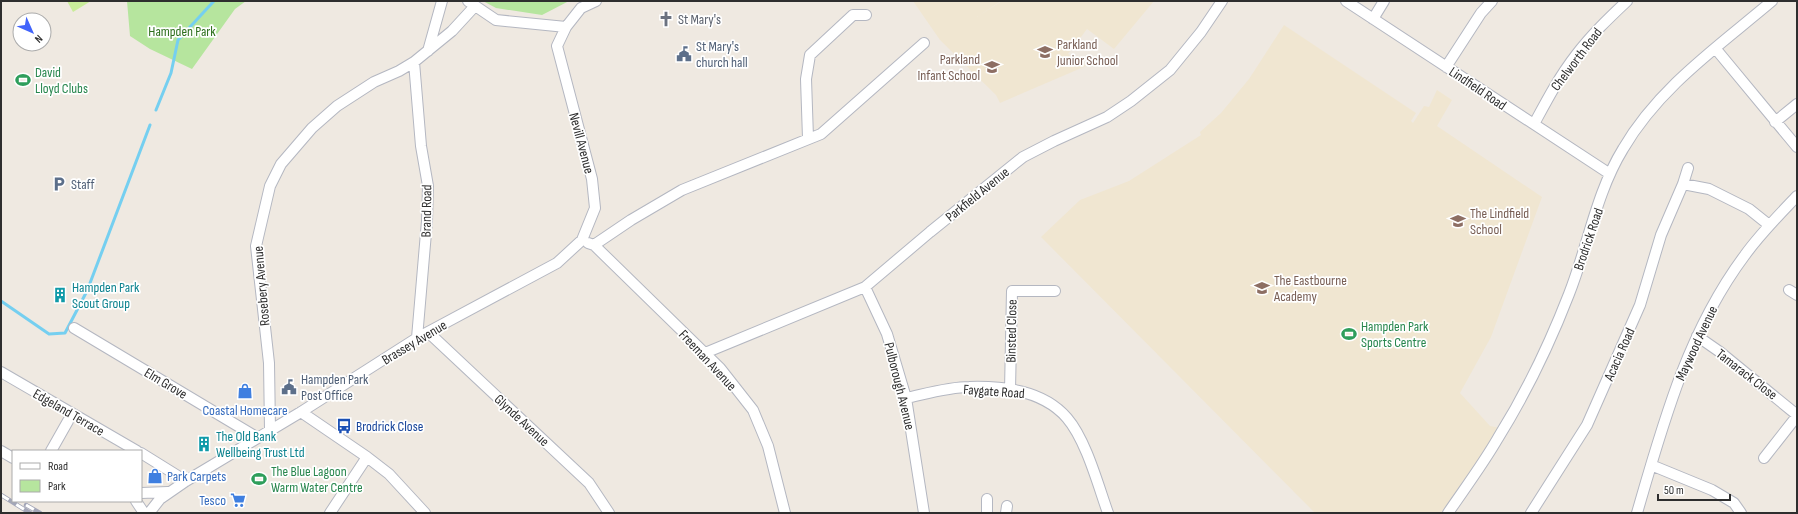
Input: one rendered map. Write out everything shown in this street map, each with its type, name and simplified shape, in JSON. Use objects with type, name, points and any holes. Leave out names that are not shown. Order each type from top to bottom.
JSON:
[{"type":"street","points":[[428,51],[442,1]]},
{"type":"street","points":[[472,4],[496,20],[566,28],[581,8],[596,1]]},
{"type":"street","name":"Parkfield Avenue","points":[[706,354],[865,286],[1023,156],[1107,117],[1131,101],[1170,70],[1201,32],[1222,1]]},
{"type":"street","name":"Lindfield Road","points":[[1346,1],[1522,118],[1534,124],[1610,174]]},
{"type":"street","points":[[1373,19],[1384,1]]},
{"type":"street","points":[[1446,67],[1481,13],[1492,1]]},
{"type":"street","name":"Chelworth Road","points":[[1534,124],[1554,87],[1576,55],[1627,1]]},
{"type":"street","name":"Brodrick Road","points":[[1448,513],[1499,437],[1536,369],[1570,292],[1610,174],[1623,148],[1648,113],[1675,82],[1772,1]]},
{"type":"street","name":"Rosebery Avenue","points":[[270,430],[269,363],[256,246],[270,186],[281,164],[312,128],[337,106],[374,82],[414,62],[452,31],[472,4]]},
{"type":"street","points":[[808,138],[806,79],[810,55],[853,15],[866,15]]},
{"type":"street","name":"Nevill Avenue","points":[[566,28],[557,46],[592,179],[595,208],[582,240]]},
{"type":"street","points":[[594,245],[631,220],[682,190],[821,134],[924,43]]},
{"type":"street","points":[[1715,48],[1797,147]]},
{"type":"street","name":"Brand Road","points":[[414,62],[421,146],[428,186],[427,221],[417,338]]},
{"type":"street","points":[[1775,122],[1797,104]]},
{"type":"street","name":"Acacia Road","points":[[1531,513],[1587,425],[1640,305],[1661,235],[1683,184],[1688,168]]},
{"type":"street","points":[[1683,184],[1709,189],[1749,209],[1769,225]]},
{"type":"street","name":"Maywood Avenue","points":[[1637,513],[1673,393],[1697,336],[1718,295],[1744,256],[1769,225],[1797,196]]},
{"type":"street","name":"Freeman Avenue","points":[[582,240],[594,245],[706,354],[720,368],[753,410],[768,446],[784,513]]},
{"type":"street","name":"Brassey Avenue","points":[[149,513],[168,492],[186,480],[301,412],[417,338],[557,263],[582,240]]},
{"type":"street","name":"Pulborough Avenue","points":[[865,286],[887,334],[906,398],[924,513]]},
{"type":"street","name":"Binsted Close","points":[[1010,390],[1012,291],[1055,291]]},
{"type":"street","name":"Elm Grove","points":[[74,328],[258,438]]},
{"type":"street","name":"Glynde Avenue","points":[[428,332],[590,483],[609,513]]},
{"type":"street","name":"Tamarack Close","points":[[1697,336],[1720,352],[1797,415],[1764,458]]},
{"type":"street","name":"Edgeland Terrace","points":[[1,372],[135,450]]},
{"type":"street","name":"Faygate Road","points":[[906,398],[968,387],[1010,390],[1035,395],[1056,407],[1068,419],[1080,440],[1108,513]]},
{"type":"street","points":[[301,412],[367,456],[390,474],[426,513]]},
{"type":"street","points":[[52,450],[68,421]]},
{"type":"street","points":[[1,451],[12,457]]},
{"type":"street","points":[[142,454],[186,480]]},
{"type":"street","points":[[330,513],[367,456]]},
{"type":"street","points":[[1651,465],[1712,490],[1734,502],[1741,513]]},
{"type":"street","points":[[142,493],[168,492]]},
{"type":"street","points":[[987,499],[987,513]]},
{"type":"street","points":[[137,502],[144,513]]},
{"type":"shaded area","points":[[913,1],[1001,1],[977,17],[1002,1],[1154,1],[1114,49],[1087,29],[1068,54],[1086,66],[1000,103],[996,95],[940,40]]},
{"type":"shaded area","name":"The Eastbourne Academy","points":[[1284,25],[1416,113],[1411,121],[1413,123],[1424,106],[1429,107],[1437,90],[1452,100],[1437,126],[1542,197],[1491,337],[1460,393],[1490,426],[1501,428],[1441,513],[1315,513],[1041,237],[1080,200],[1129,181],[1201,135],[1200,132],[1221,113],[1249,79]]},
{"type":"green space","points":[[67,1],[91,1],[73,12]]},
{"type":"green space","name":"Hampden Park","points":[[127,1],[246,1],[235,9],[192,69],[150,49],[130,36]]},
{"type":"green space","points":[[483,1],[569,1],[542,15],[496,8]]},
{"type":"waterway","points":[[156,110],[171,73],[178,40],[214,1]]},
{"type":"waterway","points":[[1,301],[49,334],[65,333],[87,291],[150,125]]},
{"type":"railway","points":[[1,495],[12,502]]},
{"type":"railway","points":[[12,502],[30,513]]},
{"type":"railway","points":[[26,505],[40,513]]},
{"type":"place","name":"St Mary's","points":[[666,19]]},
{"type":"place","name":"Parkland Junior School","points":[[1045,52]]},
{"type":"place","name":"St Mary's church hall","points":[[684,54]]},
{"type":"place","name":"Parkland Infant School","points":[[992,67]]},
{"type":"place","name":"David Lloyd Clubs","points":[[23,80]]},
{"type":"place","name":"Staff","points":[[59,184]]},
{"type":"place","name":"The Lindfield School","points":[[1458,221]]},
{"type":"place","name":"The Eastbourne Academy","points":[[1262,288]]},
{"type":"place","name":"Hampden Park Scout Group","points":[[60,295]]},
{"type":"place","name":"Hampden Park Sports Centre","points":[[1349,334]]},
{"type":"place","name":"Hampden Park Post Office","points":[[289,387]]},
{"type":"place","name":"Coastal Homecare","points":[[245,391]]},
{"type":"place","name":"Brodrick Close","points":[[344,426]]},
{"type":"place","name":"The Old Bank Wellbeing Trust Ltd","points":[[204,444]]},
{"type":"place","name":"Park Carpets","points":[[155,476]]},
{"type":"place","name":"The Blue Lagoon Warm Water Centre","points":[[259,479]]},
{"type":"place","name":"Tesco","points":[[238,500]]}]
